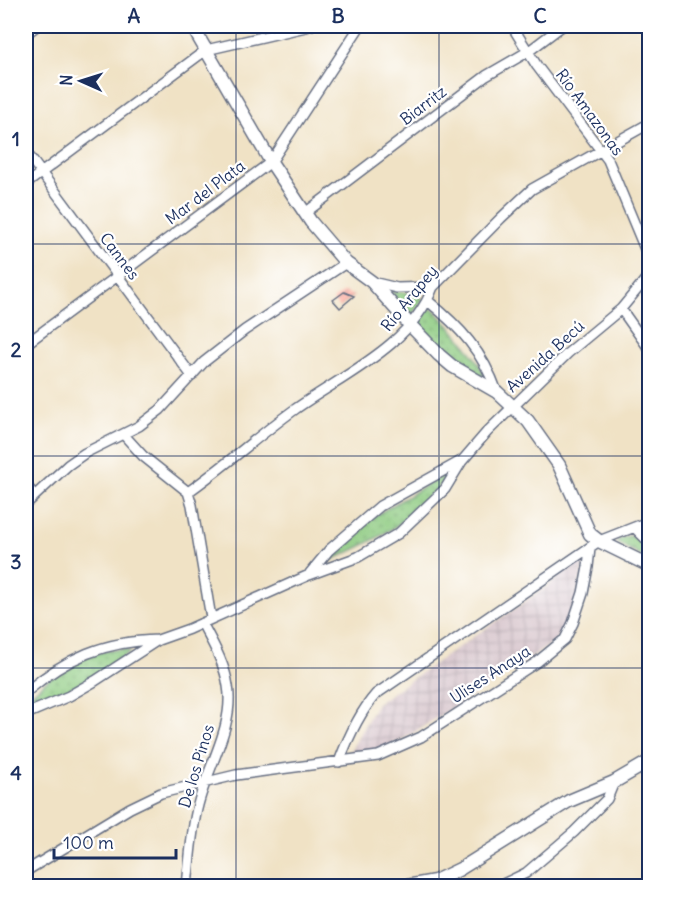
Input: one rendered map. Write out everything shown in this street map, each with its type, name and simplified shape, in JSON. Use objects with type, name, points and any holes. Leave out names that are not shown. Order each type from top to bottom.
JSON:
[{"type":"street","points":[[26,32],[34,26]]},
{"type":"street","points":[[192,26],[271,162],[305,213],[345,263],[372,282],[410,326],[452,366],[497,392],[528,421],[568,483],[594,544],[650,566]]},
{"type":"street","points":[[26,184],[206,50],[310,26]]},
{"type":"street","name":"Mar del Plata","points":[[26,344],[271,162],[360,26]]},
{"type":"street","name":"Río Amazonas","points":[[512,26],[537,66],[600,149],[615,173],[650,261]]},
{"type":"street","name":"Biarritz","points":[[305,213],[486,76],[529,51],[562,26]]},
{"type":"street","name":"Río Arapey","points":[[188,492],[293,411],[396,340],[410,326],[428,301],[433,287],[532,189],[650,123]]},
{"type":"street","name":"Cannes","points":[[26,152],[192,376]]},
{"type":"street","points":[[26,504],[68,465],[85,453],[124,435],[160,410],[204,362],[245,330],[345,263]]},
{"type":"street","name":"Avenida Becú","points":[[462,461],[512,407],[568,353],[621,309],[650,274]]},
{"type":"street","points":[[372,282],[397,288],[433,287]]},
{"type":"street","points":[[428,301],[476,348],[492,377],[497,392]]},
{"type":"street","points":[[621,309],[650,350]]},
{"type":"street","points":[[124,435],[143,456],[188,492],[211,618]]},
{"type":"street","points":[[309,575],[329,550],[380,506],[462,461]]},
{"type":"street","points":[[26,714],[69,696],[158,640],[309,575],[358,557],[399,533],[445,489],[462,461]]},
{"type":"street","points":[[26,485],[34,495]]},
{"type":"street","points":[[339,762],[359,718],[376,694],[594,544],[650,521]]},
{"type":"street","points":[[635,528],[650,543]]},
{"type":"street","name":"Ulises Anaya","points":[[26,871],[130,808],[161,793],[206,780],[378,756],[421,737],[550,653],[565,639],[579,608],[594,544]]},
{"type":"street","name":"De los Pinos","points":[[187,886],[194,826],[206,780],[222,735],[229,687],[202,623]]},
{"type":"street","points":[[26,692],[55,669],[83,654],[136,640],[158,640]]},
{"type":"street","points":[[406,886],[436,884],[570,801],[614,782],[650,761]]},
{"type":"street","points":[[499,886],[526,873],[574,832],[607,799],[614,782]]},
{"type":"shaded area","points":[[580,559],[585,560],[575,603],[561,634],[553,643],[402,740],[381,749],[351,755],[350,752],[377,703],[548,586]]},
{"type":"green space","points":[[391,291],[418,294],[423,300],[410,317]]},
{"type":"green space","points":[[425,309],[433,309],[456,333],[475,358],[486,378],[457,361],[417,324]]},
{"type":"green space","points":[[449,472],[411,515],[381,536],[329,561],[348,538],[376,515]]},
{"type":"green space","points":[[629,536],[645,543],[649,560],[616,542]]},
{"type":"green space","points":[[126,649],[130,652],[88,680],[26,709],[26,700],[48,679],[65,667],[93,654]]},
{"type":"building","points":[[344,292],[354,296],[340,308],[333,300]]}]
